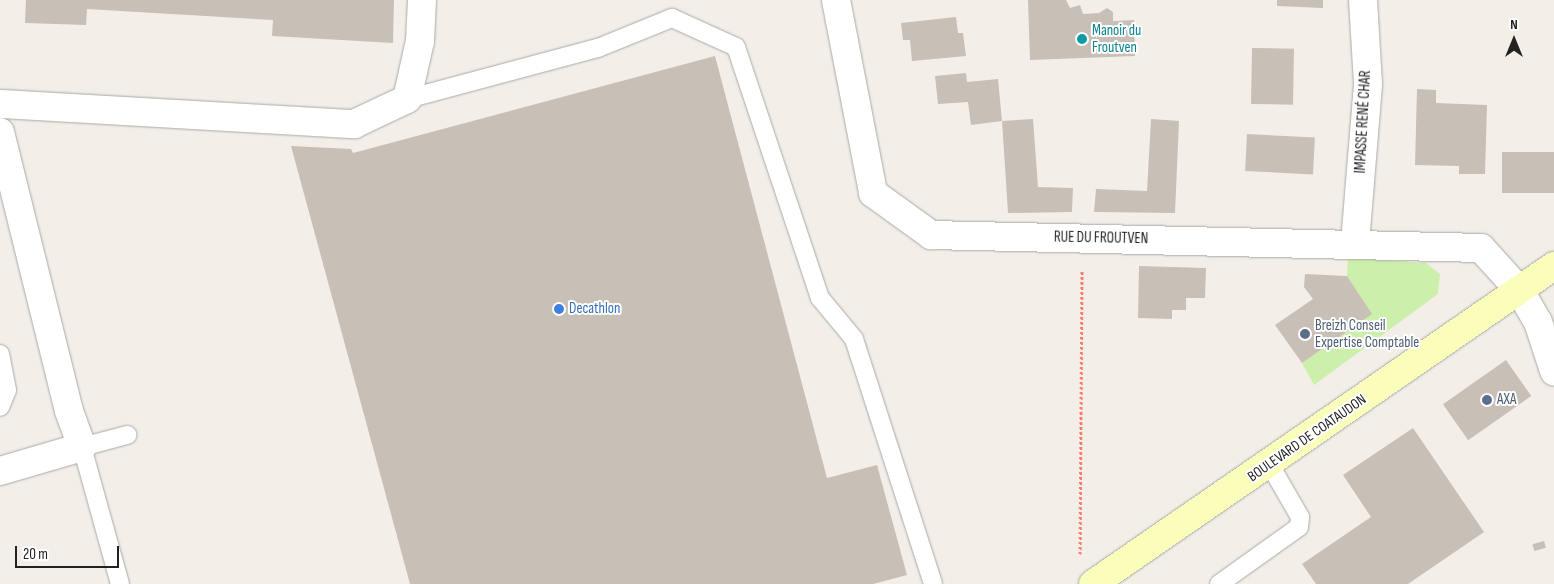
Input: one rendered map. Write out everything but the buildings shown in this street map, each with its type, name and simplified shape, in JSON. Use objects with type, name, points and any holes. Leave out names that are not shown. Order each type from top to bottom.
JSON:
[{"type":"main road","points":[[1520,291],[1554,266]]},
{"type":"main road","points":[[1520,291],[1554,272]]},
{"type":"main road","name":"BOULEVARD DE COATAUDON","points":[[1087,574],[1270,465],[1520,291]]},
{"type":"street","points":[[1,110],[354,124],[407,99],[420,41],[422,0]]},
{"type":"street","name":"RUE DU FROUTVEN","points":[[836,0],[873,193],[931,235],[1355,243],[1482,248],[1520,291],[1550,343],[1554,371]]},
{"type":"street","name":"IMPASSE RENÉ CHAR","points":[[1355,243],[1368,84],[1363,0]]},
{"type":"street","points":[[0,132],[69,411],[82,447],[0,470]]},
{"type":"lane","points":[[407,99],[598,48],[672,18],[736,47],[741,54],[820,298],[854,339],[933,584]]},
{"type":"lane","points":[[0,354],[7,390],[0,408]]},
{"type":"lane","points":[[120,584],[82,447],[127,435]]},
{"type":"lane","points":[[1219,584],[1299,526],[1300,517],[1270,465]]},
{"type":"path","points":[[1082,238],[1087,574]]},
{"type":"green space","points":[[1348,257],[1426,263],[1440,274],[1438,294],[1314,385],[1302,363],[1371,314],[1347,276]]},
{"type":"place","name":"Manoir du Froutven","points":[[1082,39]]},
{"type":"place","name":"Decathlon","points":[[559,309]]},
{"type":"place","name":"Breizh Conseil Expertise Comptable","points":[[1305,334]]},
{"type":"place","name":"AXA","points":[[1487,400]]}]
